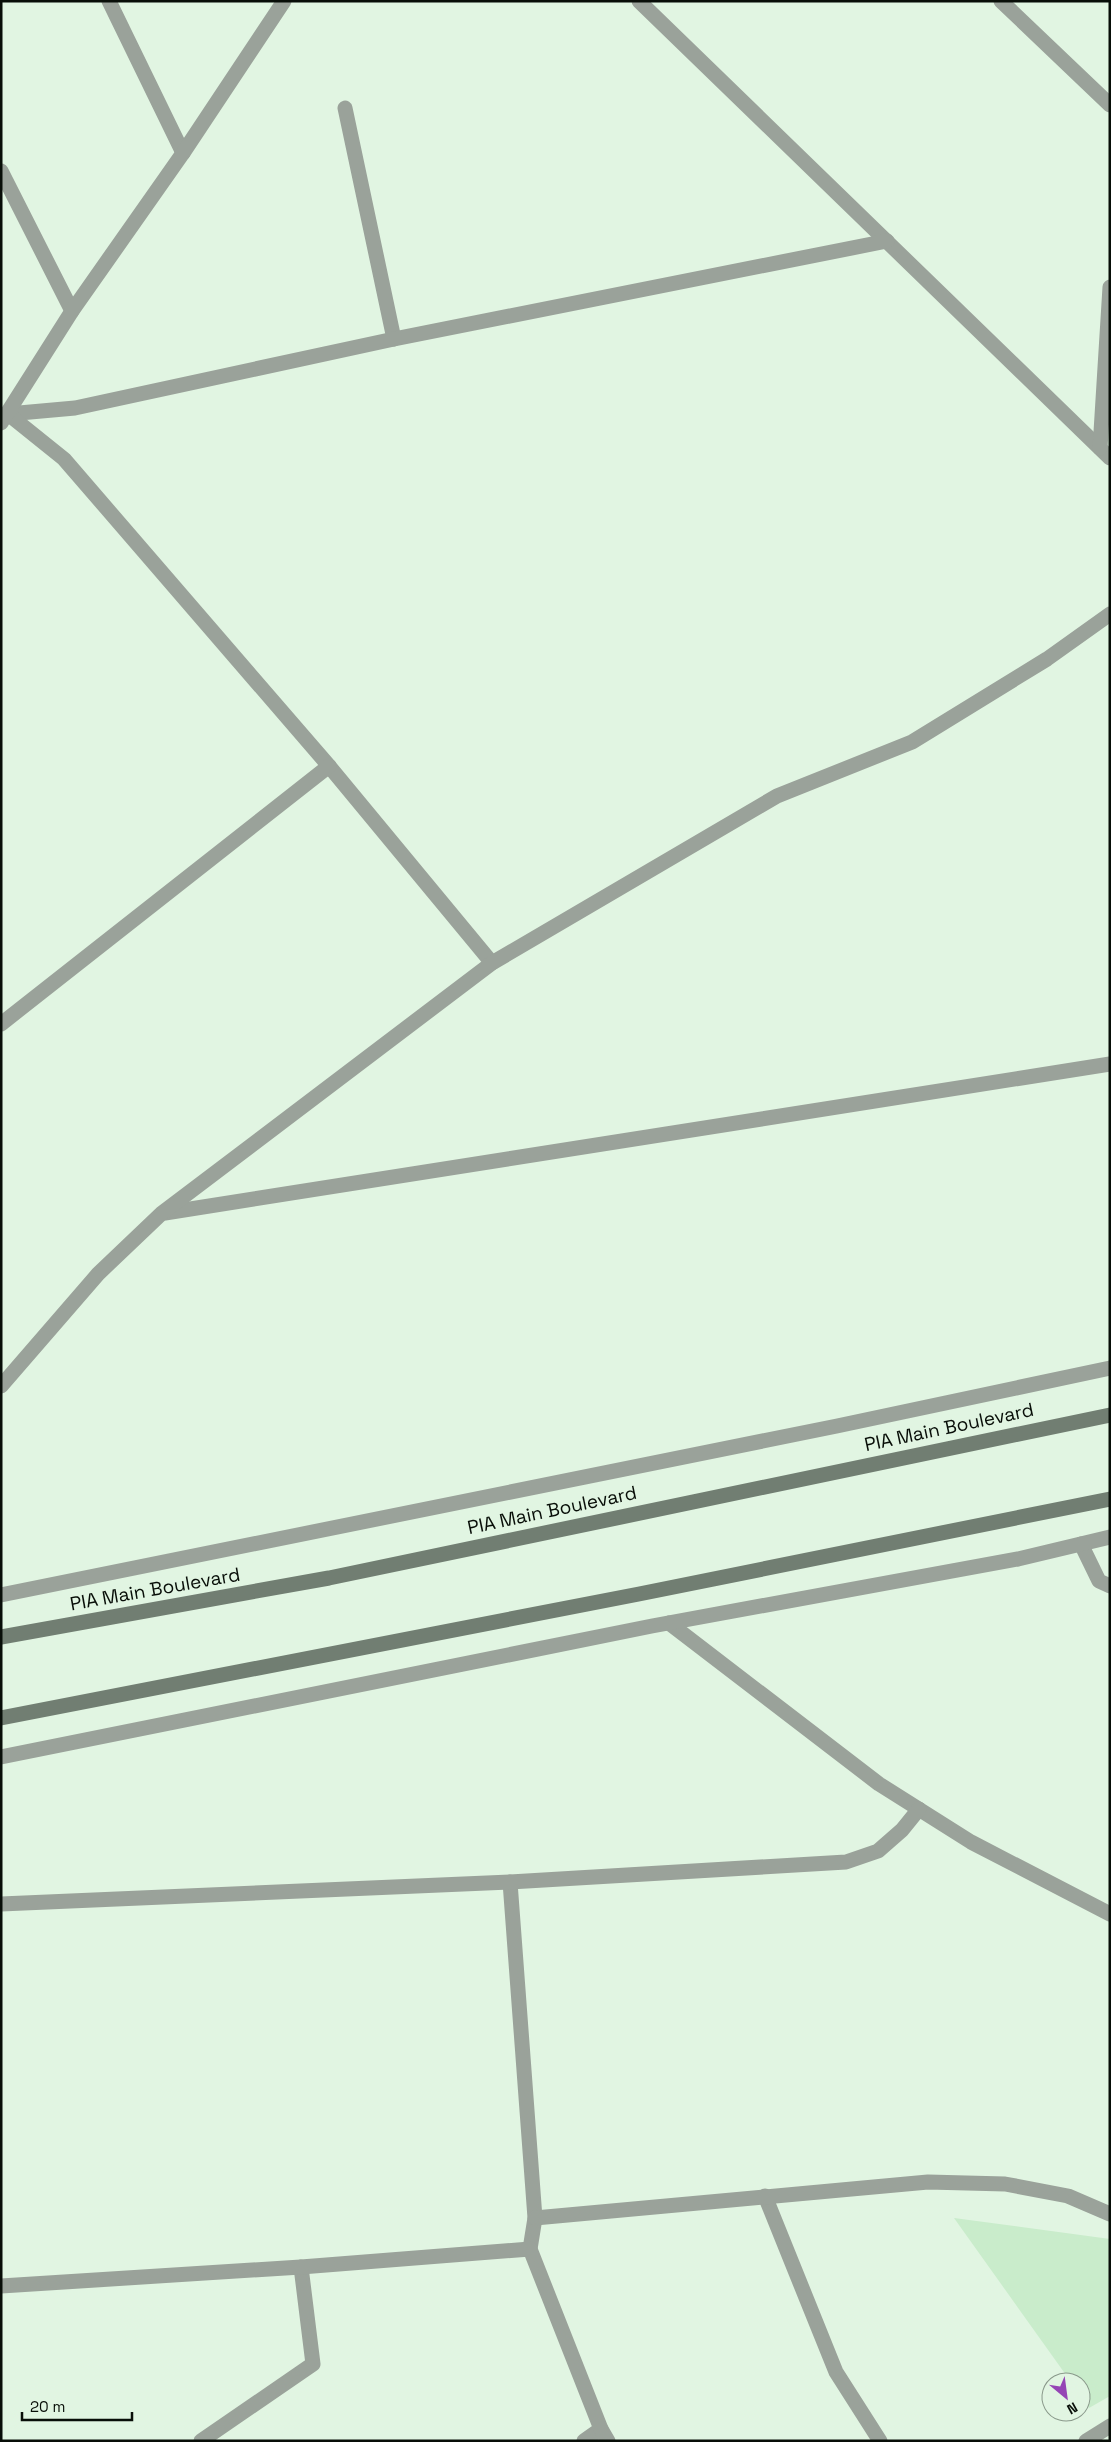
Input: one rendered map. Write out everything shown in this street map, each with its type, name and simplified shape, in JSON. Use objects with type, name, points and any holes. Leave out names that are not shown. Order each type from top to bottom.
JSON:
[{"type":"main road","name":"PIA Main Boulevard","points":[[1,1637],[328,1578],[1110,1415]]},
{"type":"main road","points":[[1,1718],[648,1592],[1110,1499]]},
{"type":"street","points":[[109,1],[183,153]]},
{"type":"street","points":[[640,1],[1105,453]]},
{"type":"street","points":[[1001,1],[1110,105]]},
{"type":"street","points":[[4,419],[72,311],[183,153],[280,3]]},
{"type":"street","points":[[345,108],[394,339]]},
{"type":"street","points":[[1,171],[72,311]]},
{"type":"street","points":[[4,419],[75,408],[394,339],[887,242]]},
{"type":"street","points":[[1105,453],[1110,287]]},
{"type":"street","points":[[4,419],[64,459],[329,766],[492,963]]},
{"type":"street","points":[[1,1386],[98,1274],[162,1213],[492,963],[777,796],[912,742],[1047,659],[1110,614]]},
{"type":"street","points":[[1,1024],[329,766]]},
{"type":"street","points":[[162,1213],[1110,1064]]},
{"type":"street","points":[[1,1595],[837,1426],[1110,1368]]},
{"type":"street","points":[[1,1757],[669,1622],[1018,1559],[1110,1537]]},
{"type":"street","points":[[1081,1544],[1099,1581],[1110,1586]]},
{"type":"street","points":[[669,1622],[879,1784],[971,1842],[1110,1914]]},
{"type":"street","points":[[1,1904],[510,1882],[846,1862],[878,1851],[902,1830],[919,1809]]},
{"type":"street","points":[[510,1882],[535,2218],[530,2249],[605,2435],[584,2441]]},
{"type":"street","points":[[535,2218],[928,2182],[1005,2184],[1068,2196],[1110,2214]]},
{"type":"street","points":[[765,2196],[836,2372],[880,2441]]},
{"type":"street","points":[[1,2286],[301,2268],[530,2249]]},
{"type":"street","points":[[201,2441],[312,2364],[301,2268]]},
{"type":"street","points":[[1086,2441],[1110,2426]]},
{"type":"green space","points":[[954,2218],[1110,2239],[1110,2396],[1091,2407],[1091,2372],[1064,2372]]}]
